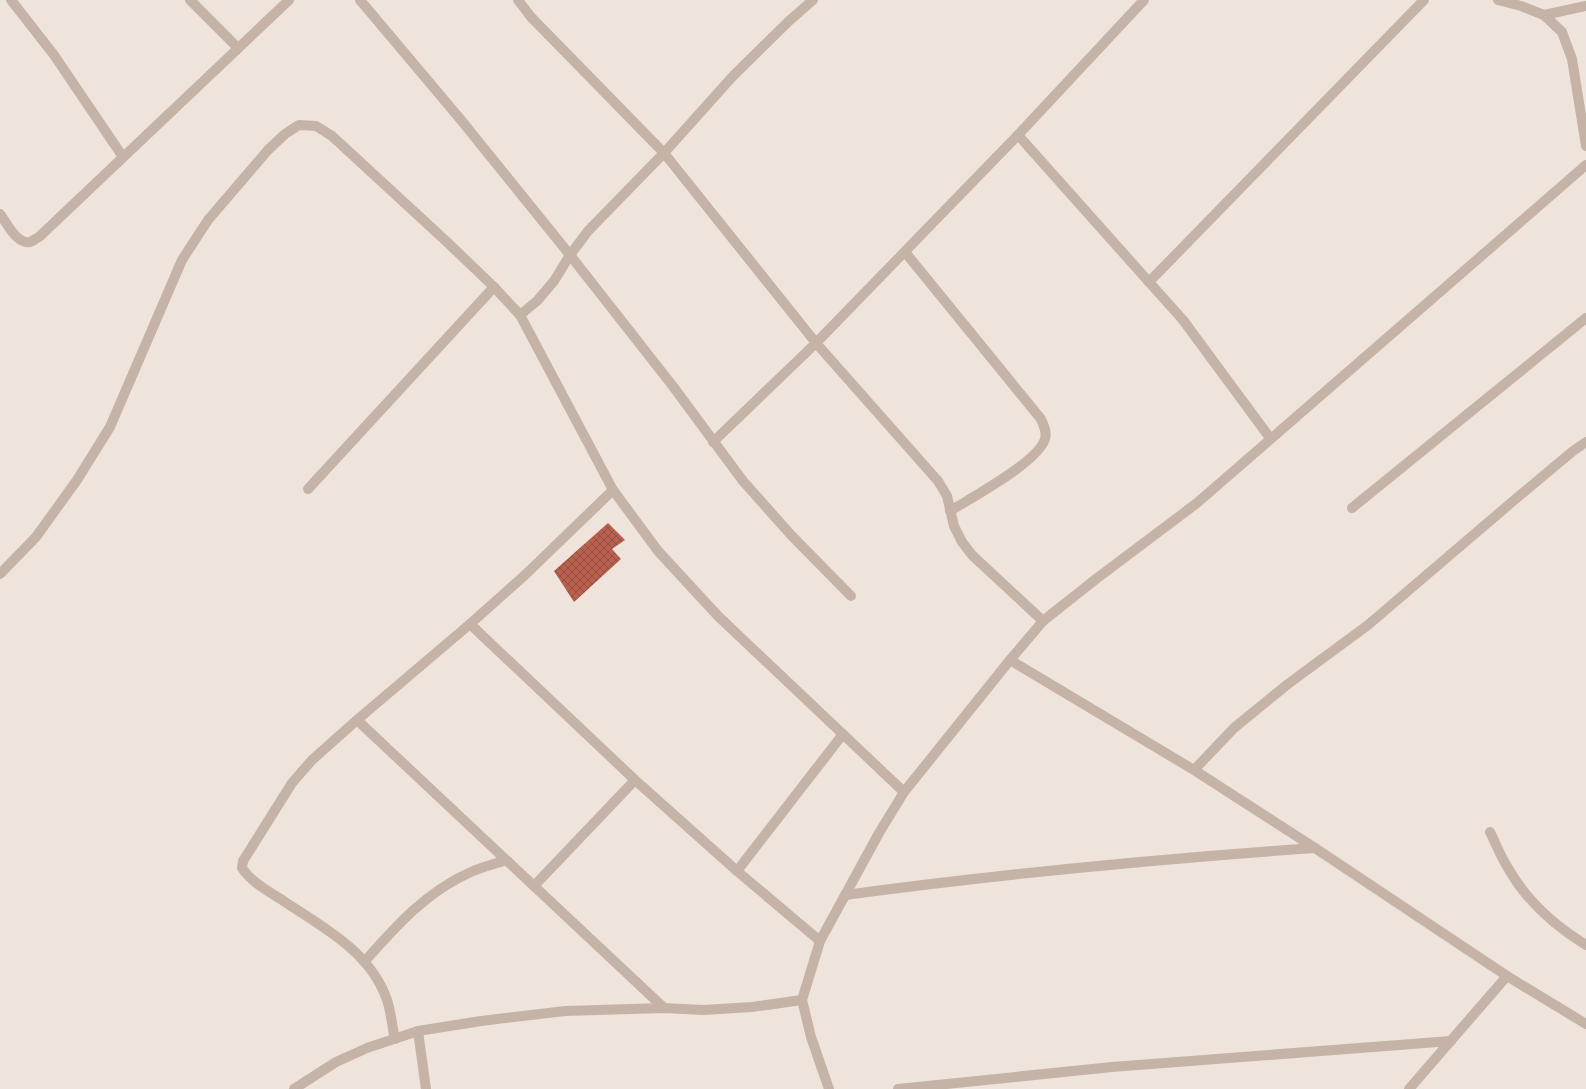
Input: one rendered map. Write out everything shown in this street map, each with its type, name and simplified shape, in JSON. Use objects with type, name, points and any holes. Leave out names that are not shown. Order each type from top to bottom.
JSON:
[{"type":"street","points":[[11,0],[54,55],[123,157]]},
{"type":"street","points":[[190,0],[238,48]]},
{"type":"street","points":[[0,214],[16,236],[23,242],[30,242],[39,237],[289,0]]},
{"type":"street","points":[[360,0],[461,120],[570,255],[672,385],[713,442],[744,481],[791,535],[851,596]]},
{"type":"street","points":[[518,0],[531,17],[664,153],[816,343],[938,481],[947,496],[954,526],[962,542],[972,555],[1043,621]]},
{"type":"street","points":[[520,315],[537,301],[554,281],[570,255],[588,231],[664,153],[733,76],[789,21],[813,0]]},
{"type":"street","points":[[713,442],[816,343],[1018,135],[1144,0]]},
{"type":"street","points":[[1149,282],[1424,0]]},
{"type":"street","points":[[1498,0],[1521,6],[1544,15],[1562,32],[1572,59],[1586,143]]},
{"type":"street","points":[[1544,15],[1586,6]]},
{"type":"street","points":[[0,574],[36,537],[77,480],[110,427],[182,260],[208,220],[268,150],[289,131],[299,126],[316,126],[332,136],[494,287],[520,315],[612,490],[658,551],[718,616],[904,792]]},
{"type":"street","points":[[1018,135],[1183,320],[1270,438]]},
{"type":"street","points":[[829,1089],[811,1037],[802,1000],[820,941],[879,833],[904,792],[1010,660],[1043,621],[1197,503],[1586,165]]},
{"type":"street","points":[[904,252],[1036,413],[1046,430],[1045,440],[1039,450],[1024,464],[950,511]]},
{"type":"street","points":[[308,489],[494,287]]},
{"type":"street","points":[[1352,508],[1586,318]]},
{"type":"street","points":[[1194,770],[1234,728],[1288,684],[1368,625],[1512,502],[1586,442]]},
{"type":"street","points":[[395,1039],[387,1000],[377,978],[365,961],[325,928],[253,881],[242,868],[243,861],[292,783],[312,760],[525,575],[612,490]]},
{"type":"street","points":[[470,624],[635,780],[737,871],[820,941]]},
{"type":"street","points":[[1010,660],[1194,770],[1315,848],[1507,976],[1586,1024]]},
{"type":"street","points":[[357,720],[664,1008]]},
{"type":"street","points":[[737,871],[843,734]]},
{"type":"street","points":[[534,886],[635,780]]},
{"type":"street","points":[[1490,832],[1508,868],[1534,905],[1574,938],[1586,945]]},
{"type":"street","points":[[845,895],[961,880],[1180,857],[1315,848]]},
{"type":"street","points":[[365,961],[399,923],[443,886],[472,871],[506,860]]},
{"type":"street","points":[[1409,1089],[1507,976]]},
{"type":"street","points":[[294,1089],[336,1062],[367,1048],[418,1031],[481,1021],[564,1011],[664,1008],[703,1010],[752,1007],[802,1000]]},
{"type":"street","points":[[418,1031],[426,1089]]},
{"type":"street","points":[[898,1089],[1120,1066],[1451,1041]]},
{"type":"building","points":[[608,523],[625,540],[612,549],[621,559],[574,602],[554,571]]}]
